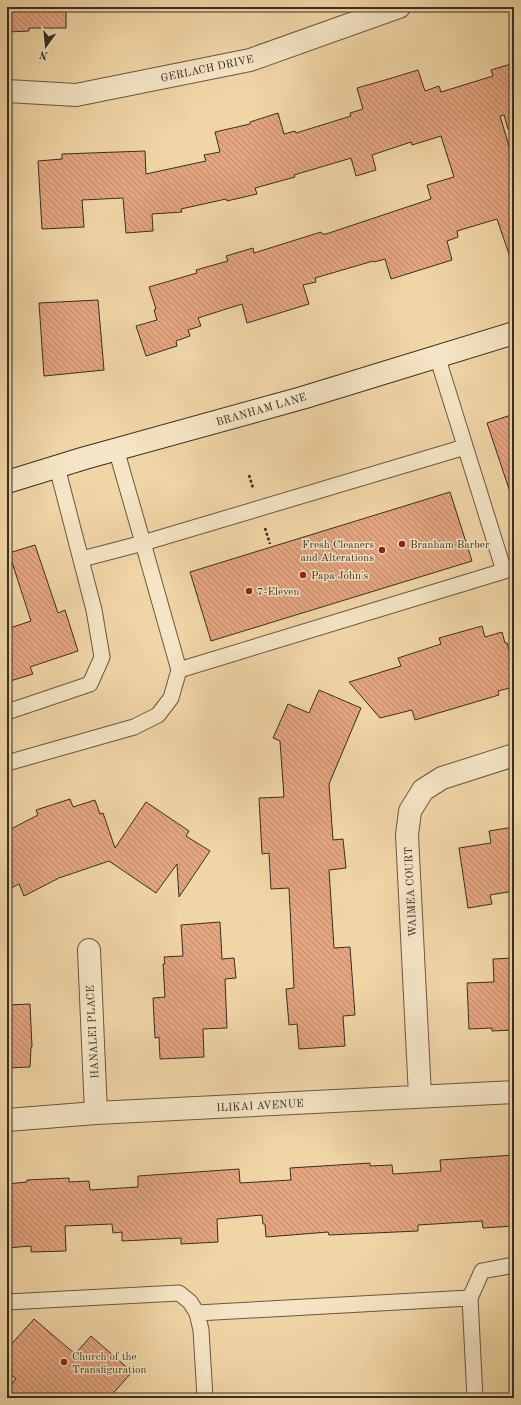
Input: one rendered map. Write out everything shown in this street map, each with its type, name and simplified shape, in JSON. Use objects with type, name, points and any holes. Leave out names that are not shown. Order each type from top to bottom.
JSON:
[{"type":"street","name":"GERLACH DRIVE","points":[[7,91],[76,95],[250,60],[400,7]]},
{"type":"street","name":"BRANHAM LANE","points":[[7,482],[116,449],[302,398],[514,332]]},
{"type":"street","name":"WAIMEA COURT","points":[[420,1096],[407,835],[410,811],[423,790],[442,778],[514,756]]},
{"type":"street","name":"HANALEI PLACE","points":[[88,950],[96,1114]]},
{"type":"street","name":"ILIKAI AVENUE","points":[[7,1120],[514,1092]]},
{"type":"lane","points":[[179,670],[504,571],[437,356]]},
{"type":"lane","points":[[82,558],[143,543],[465,448]]},
{"type":"lane","points":[[7,763],[134,727],[158,715],[171,698],[179,670],[116,449]]},
{"type":"lane","points":[[7,712],[90,684],[102,657],[94,610],[82,558],[57,467]]},
{"type":"lane","points":[[475,1398],[470,1298],[482,1271],[514,1266]]},
{"type":"lane","points":[[7,1302],[179,1293],[190,1302],[197,1313],[201,1330],[205,1398]]},
{"type":"lane","points":[[197,1313],[470,1298]]},
{"type":"path","points":[[249,475],[255,494]]},
{"type":"path","points":[[265,528],[270,544]]},
{"type":"building","points":[[7,7],[66,7],[66,28],[29,28],[29,31],[7,32]]},
{"type":"building","points":[[514,63],[514,128],[508,129],[504,115],[500,116],[514,163],[514,257],[510,257],[497,219],[457,231],[458,237],[447,241],[452,260],[391,279],[385,259],[373,261],[315,278],[316,282],[303,285],[309,304],[247,323],[242,304],[198,318],[201,326],[188,330],[190,336],[176,341],[177,346],[146,356],[136,326],[157,320],[154,310],[156,309],[149,287],[197,273],[196,270],[228,261],[226,256],[253,248],[254,253],[321,232],[322,234],[326,234],[431,199],[427,185],[454,177],[441,136],[412,145],[411,142],[372,155],[376,170],[356,176],[351,158],[294,175],[295,177],[255,188],[257,194],[181,209],[182,212],[152,214],[153,231],[126,233],[123,198],[82,200],[84,227],[42,229],[38,161],[62,159],[62,154],[145,151],[146,174],[206,161],[204,155],[220,152],[215,132],[250,124],[250,122],[278,113],[284,134],[295,131],[296,133],[351,116],[350,113],[363,109],[357,88],[418,70],[425,91],[439,86],[441,92],[493,76],[491,70]]},
{"type":"building","points":[[98,300],[104,370],[44,376],[39,303]]},
{"type":"building","points":[[514,414],[514,491],[510,492],[487,423]]},
{"type":"building","points":[[450,492],[472,561],[211,641],[190,572]]},
{"type":"building","points":[[35,545],[58,613],[65,610],[78,651],[30,667],[33,674],[7,682],[7,629],[31,621],[9,553]]},
{"type":"building","points":[[482,626],[485,637],[502,632],[514,667],[514,687],[498,691],[499,695],[415,720],[412,710],[380,718],[349,682],[401,666],[398,658],[441,644],[439,638]]},
{"type":"building","points":[[319,690],[361,708],[329,784],[333,840],[343,839],[346,868],[329,870],[334,948],[350,947],[355,1015],[343,1016],[345,1046],[299,1049],[297,1024],[289,1025],[286,989],[294,988],[289,888],[271,889],[269,853],[262,854],[259,798],[284,797],[280,741],[273,738],[288,704],[309,713]]},
{"type":"building","points":[[70,799],[73,807],[95,800],[100,814],[103,813],[115,848],[146,802],[189,831],[186,836],[210,851],[179,897],[177,864],[156,893],[109,861],[59,878],[24,896],[19,884],[7,890],[7,831],[38,815],[36,810]]},
{"type":"building","points":[[514,827],[514,891],[490,895],[492,904],[468,908],[459,848],[491,843],[489,831]]},
{"type":"building","points":[[220,922],[222,959],[234,958],[236,978],[225,979],[227,1028],[203,1029],[204,1057],[160,1059],[159,1037],[155,1038],[153,998],[165,997],[164,957],[183,956],[181,925]]},
{"type":"building","points":[[514,958],[514,1030],[492,1031],[492,1028],[469,1029],[467,983],[494,982],[493,959]]},
{"type":"building","points":[[30,1004],[32,1047],[30,1067],[7,1068],[7,1005]]},
{"type":"building","points":[[514,1155],[514,1226],[483,1228],[482,1221],[418,1225],[418,1231],[329,1235],[328,1232],[266,1237],[265,1224],[263,1224],[262,1215],[217,1219],[218,1242],[181,1244],[181,1238],[122,1241],[122,1232],[113,1233],[112,1224],[65,1226],[66,1251],[31,1252],[31,1246],[7,1248],[7,1184],[27,1182],[27,1180],[69,1178],[69,1182],[89,1181],[90,1190],[138,1187],[138,1176],[239,1169],[240,1183],[291,1180],[290,1168],[370,1163],[370,1166],[392,1165],[393,1174],[441,1171],[440,1160]]},
{"type":"building","name":"Church of the Transfiguration","points":[[34,1319],[75,1354],[91,1336],[132,1372],[109,1398],[7,1398],[7,1389],[16,1379],[7,1371],[7,1349]]},
{"type":"place","name":"Branham Barber","points":[[402,544]]},
{"type":"place","name":"Fresh Cleaners and Alterations","points":[[382,550]]},
{"type":"place","name":"Papa John's","points":[[303,575]]},
{"type":"place","name":"7-Eleven","points":[[249,591]]},
{"type":"place","name":"Church of the Transfiguration","points":[[64,1362]]}]
